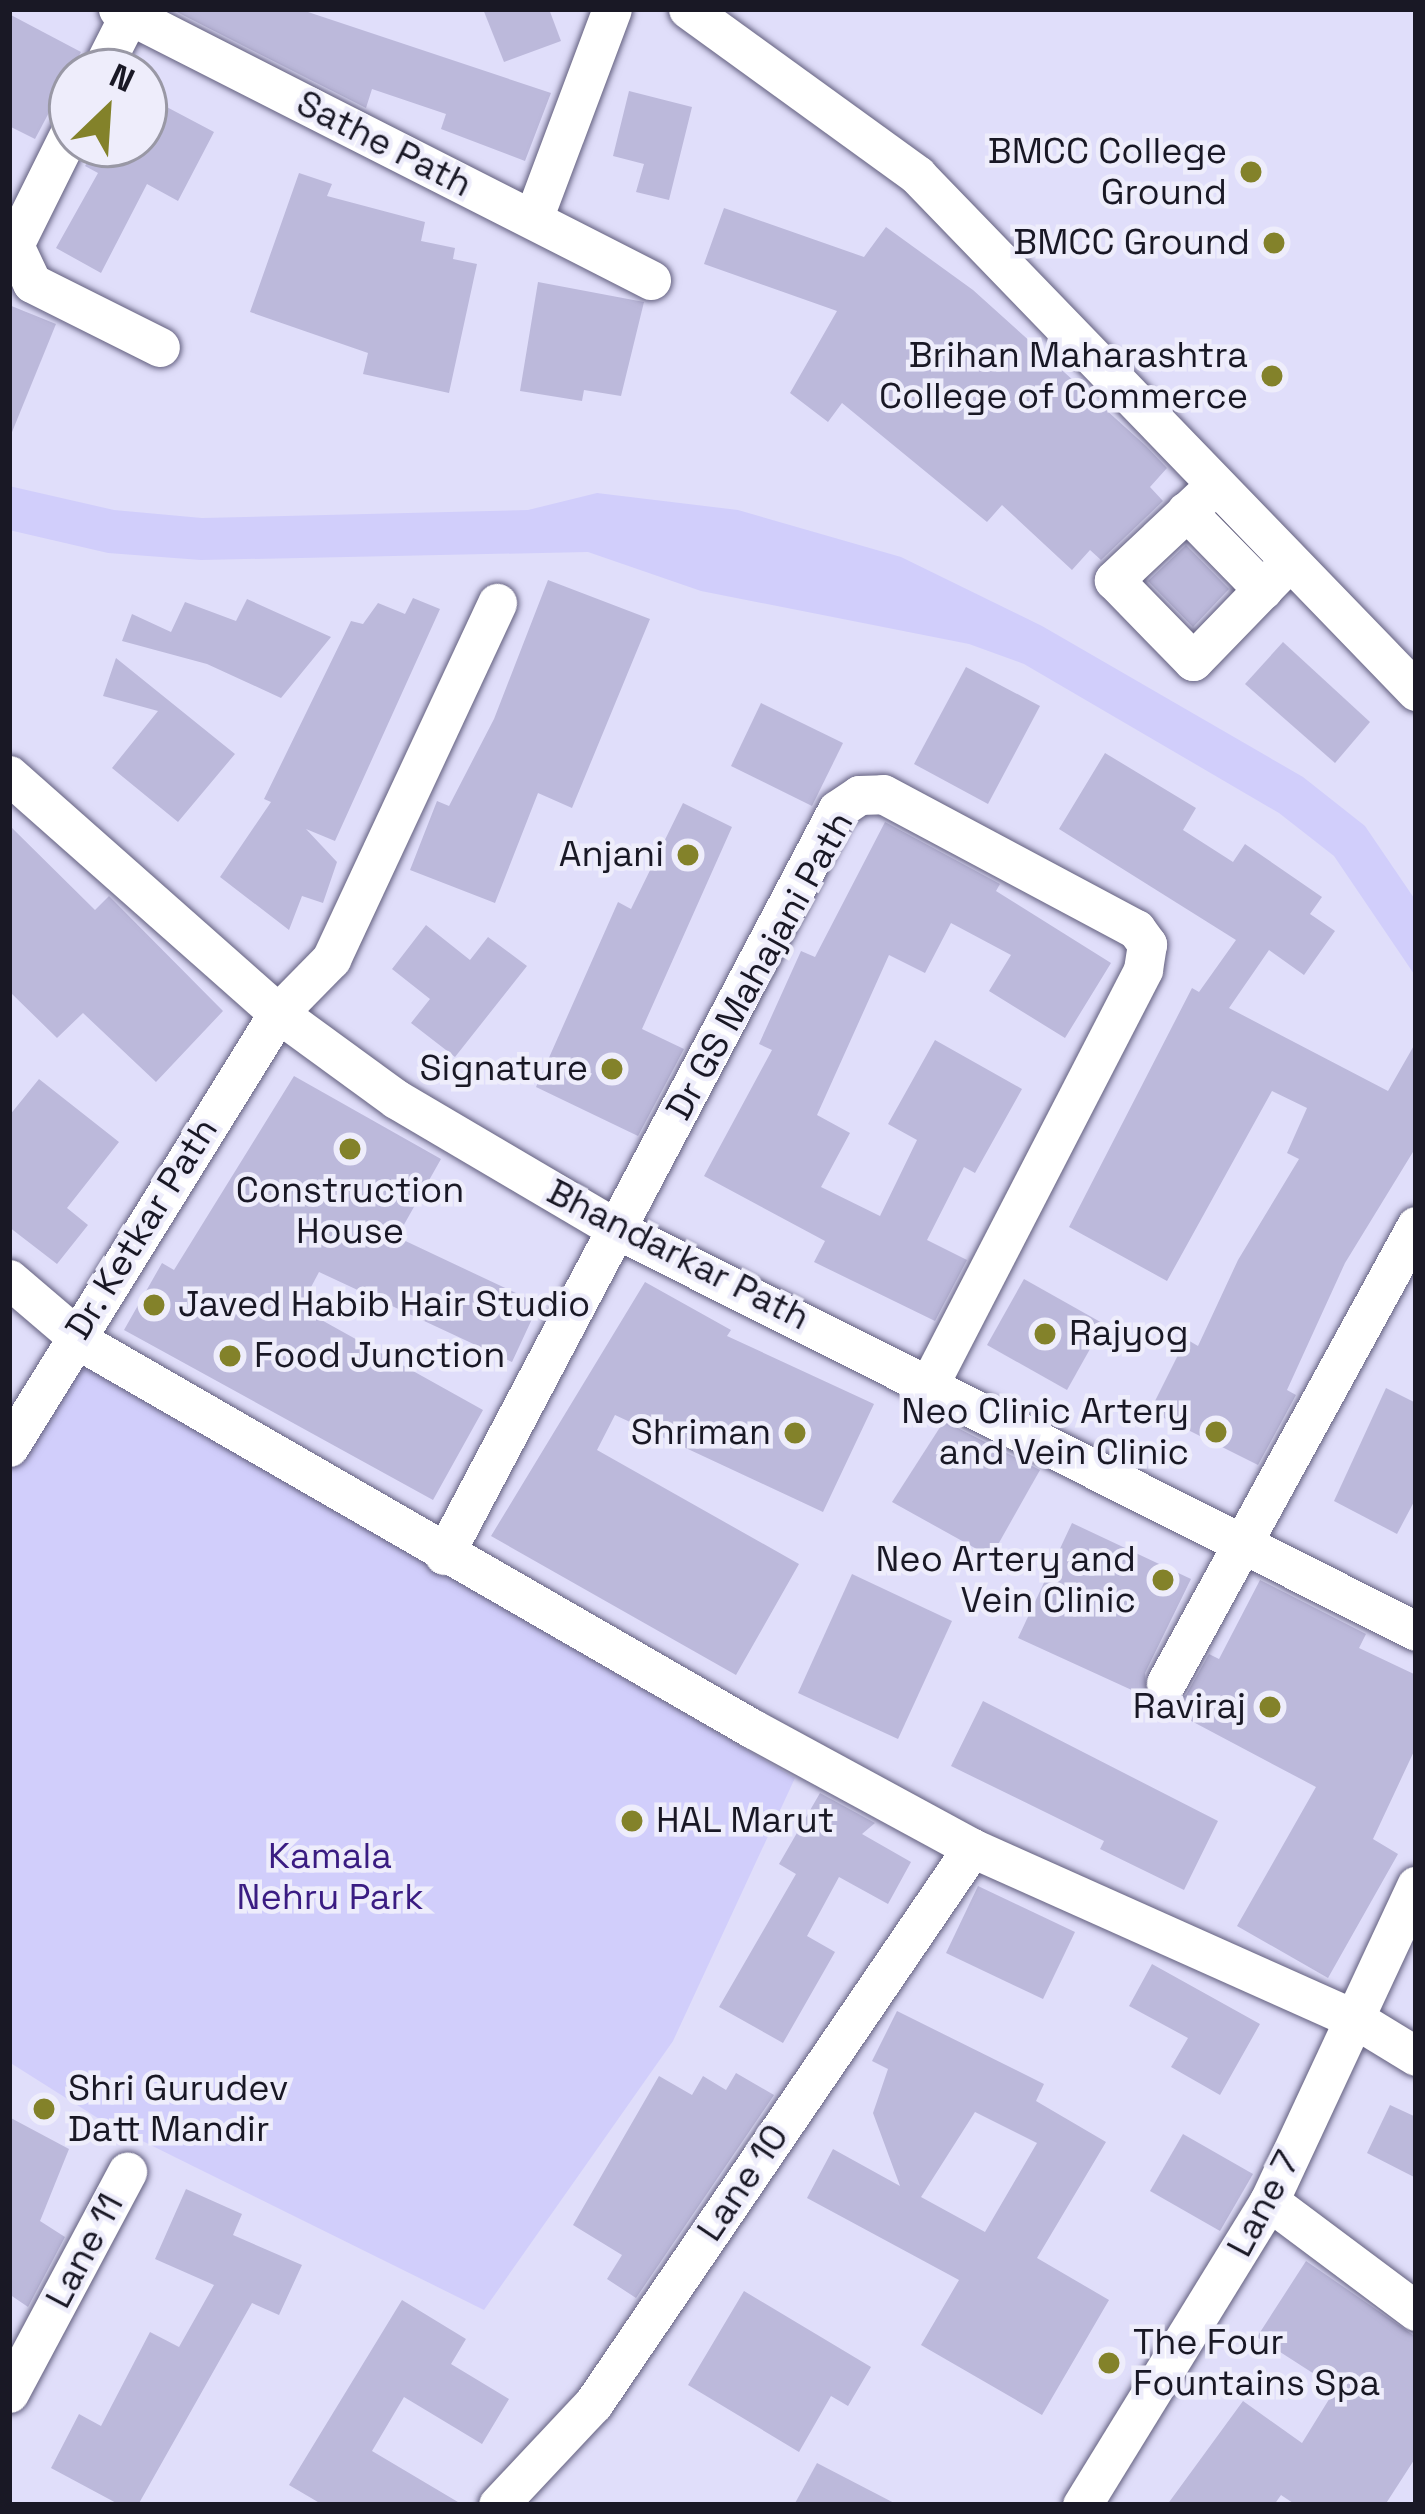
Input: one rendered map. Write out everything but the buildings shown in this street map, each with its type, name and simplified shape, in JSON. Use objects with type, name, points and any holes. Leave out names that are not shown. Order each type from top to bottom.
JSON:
[{"type":"street","points":[[532,219],[612,9]]},
{"type":"street","points":[[688,9],[917,176],[1201,498],[1277,576],[1416,691]]},
{"type":"street","points":[[109,48],[123,12]]},
{"type":"street","name":"Sathe Path","points":[[123,12],[651,280]]},
{"type":"street","points":[[52,168],[11,250],[32,283],[160,347]]},
{"type":"street","points":[[1201,498],[1114,580],[1193,661],[1277,576]]},
{"type":"street","name":"Dr. Ketkar Path","points":[[9,1447],[278,1013],[331,959],[496,603]]},
{"type":"street","name":"Bhandarkar Path","points":[[9,775],[278,1013],[396,1099],[618,1230],[1416,1631]]},
{"type":"street","name":"Dr GS Mahajani Path","points":[[618,1230],[837,810],[859,795],[884,794],[1136,929],[1147,944],[1143,970],[930,1383]]},
{"type":"street","points":[[1166,1683],[1416,1226]]},
{"type":"street","points":[[443,1555],[618,1230]]},
{"type":"street","points":[[9,1279],[74,1337],[443,1555],[972,1848],[1357,2020],[1416,2056]]},
{"type":"street","name":"Lane 10","points":[[498,2505],[593,2404],[972,1848]]},
{"type":"street","name":"Lane 7","points":[[1082,2505],[1269,2201],[1416,1886]]},
{"type":"street","name":"Lane 11","points":[[9,2393],[127,2172]]},
{"type":"street","points":[[1269,2201],[1416,2311]]},
{"type":"green space","points":[[9,486],[114,510],[202,518],[528,510],[597,493],[738,510],[901,557],[1042,626],[1303,777],[1365,826],[1416,901],[1416,977],[1334,856],[1279,813],[1024,664],[969,644],[701,591],[588,552],[201,560],[108,553],[9,530]]},
{"type":"green space","name":"Kamala Nehru Park","points":[[75,1358],[795,1778],[673,2041],[484,2310],[104,2122],[9,2062],[9,1473]]},
{"type":"place","name":"BMCC College Ground","points":[[1251,172]]},
{"type":"place","name":"BMCC Ground","points":[[1274,243]]},
{"type":"place","name":"Brihan Maharashtra College of Commerce","points":[[1272,376]]},
{"type":"place","name":"Anjani","points":[[688,855]]},
{"type":"place","name":"Signature","points":[[612,1069]]},
{"type":"place","name":"Construction House","points":[[350,1149]]},
{"type":"place","name":"Javed Habib Hair Studio","points":[[154,1305]]},
{"type":"place","name":"Rajyog","points":[[1045,1334]]},
{"type":"place","name":"Food Junction","points":[[230,1356]]},
{"type":"place","name":"Neo Clinic Artery and Vein Clinic","points":[[1216,1432]]},
{"type":"place","name":"Shriman","points":[[795,1433]]},
{"type":"place","name":"Neo Artery and Vein Clinic","points":[[1163,1580]]},
{"type":"place","name":"Raviraj","points":[[1270,1707]]},
{"type":"place","name":"HAL Marut","points":[[632,1821]]},
{"type":"place","name":"Shri Gurudev Datt Mandir","points":[[44,2109]]},
{"type":"place","name":"The Four Fountains Spa","points":[[1109,2363]]}]
